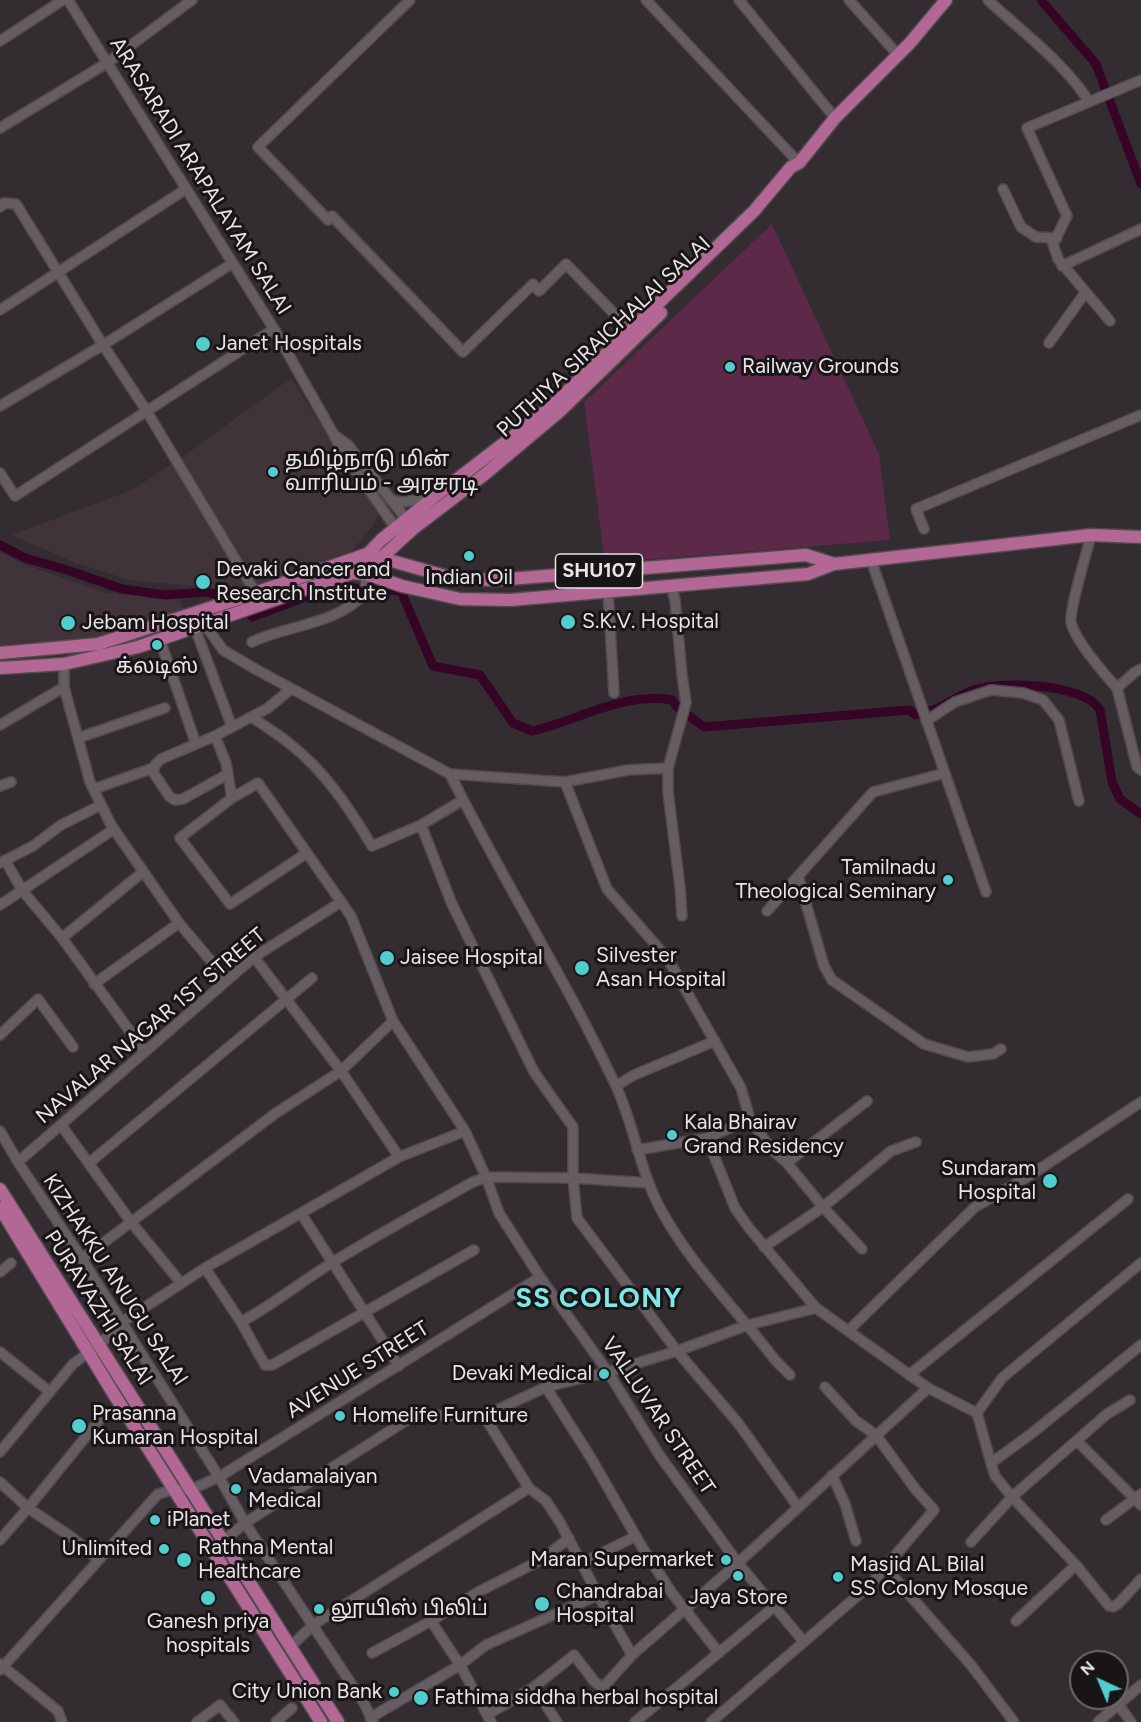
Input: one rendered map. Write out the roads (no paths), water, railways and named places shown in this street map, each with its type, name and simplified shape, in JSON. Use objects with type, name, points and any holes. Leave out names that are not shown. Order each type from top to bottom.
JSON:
[{"type":"main road","name":"PUTHIYA SIRAICHALAI SALAI","points":[[410,524],[434,497],[551,407],[754,211],[791,167],[799,163],[835,118],[898,55],[946,0]]},
{"type":"main road","name":"PUTHIYA SIRAICHALAI SALAI","points":[[410,524],[485,474],[559,412],[756,218],[797,172],[799,163]]},
{"type":"main road","points":[[352,573],[365,584],[381,558],[410,524]]},
{"type":"main road","name":"SHU107","points":[[365,584],[402,586],[460,599],[510,600],[808,574],[834,564],[1091,535],[1141,537]]},
{"type":"main road","points":[[0,653],[98,644],[232,601],[248,602],[352,573],[381,540],[398,537]]},
{"type":"main road","points":[[398,537],[402,558],[410,567]]},
{"type":"main road","points":[[0,668],[92,659],[160,640],[200,627],[248,602],[367,554]]},
{"type":"main road","name":"SHU107","points":[[367,554],[456,579],[807,555],[834,564]]},
{"type":"main road","points":[[581,572],[582,594]]},
{"type":"main road","points":[[478,599],[480,579]]},
{"type":"main road","name":"PURAVAZHI SALAI","points":[[0,1189],[175,1489],[321,1722]]},
{"type":"main road","name":"PURAVAZHI SALAI","points":[[0,1208],[190,1490],[338,1722]]},
{"type":"street","points":[[0,40],[63,0]]},
{"type":"street","name":"ARASARADI ARAPALAYAM SALAI","points":[[68,0],[274,329],[340,448],[386,514],[398,537]]},
{"type":"street","points":[[0,128],[107,63],[192,0]]},
{"type":"street","points":[[410,0],[258,147],[328,220],[332,216],[463,352],[533,284],[539,291],[566,264],[631,331]]},
{"type":"street","points":[[646,0],[799,163]]},
{"type":"street","points":[[739,0],[835,118]]},
{"type":"street","points":[[849,0],[898,55]]},
{"type":"street","points":[[988,0],[1068,74],[1080,87],[1089,102]]},
{"type":"street","points":[[1110,321],[1058,259],[1053,244],[1067,216],[1027,128],[1141,80]]},
{"type":"street","points":[[0,310],[59,274],[186,189]]},
{"type":"street","points":[[1003,189],[1021,227],[1036,237],[1057,238]]},
{"type":"street","points":[[0,207],[4,203],[16,204],[146,410],[248,602]]},
{"type":"street","points":[[1062,266],[1141,230]]},
{"type":"street","points":[[0,406],[233,264]]},
{"type":"street","points":[[1049,343],[1085,293]]},
{"type":"street","points":[[0,473],[15,496],[274,329]]},
{"type":"street","points":[[924,529],[916,509],[1141,415]]},
{"type":"street","name":"ARASARADI ARAPALAYAM SALAI","points":[[334,435],[348,445],[410,524]]},
{"type":"street","points":[[391,500],[402,502],[434,497]]},
{"type":"street","points":[[381,540],[387,524],[386,514]]},
{"type":"street","points":[[1091,535],[1071,623],[1100,670],[1118,688],[1137,766],[1141,770]]},
{"type":"street","points":[[871,560],[986,892]]},
{"type":"street","points":[[252,642],[265,636],[315,623],[354,603],[365,584]]},
{"type":"street","points":[[671,585],[675,600],[687,703],[668,768],[668,792],[682,916]]},
{"type":"street","points":[[608,592],[614,693]]},
{"type":"street","points":[[200,627],[223,650],[450,774],[565,782],[628,771],[668,768]]},
{"type":"street","points":[[200,627],[232,727]]},
{"type":"street","points":[[160,640],[196,744]]},
{"type":"street","points":[[64,663],[64,687],[78,738],[101,805],[114,829],[178,923],[227,980]]},
{"type":"street","points":[[1118,688],[1134,672],[1141,669]]},
{"type":"street","points":[[0,725],[64,687]]},
{"type":"street","points":[[94,789],[153,768],[161,759],[215,736],[268,708],[291,688]]},
{"type":"street","points":[[926,721],[955,702],[991,690],[1023,693],[1043,700],[1059,720],[1079,801]]},
{"type":"street","points":[[78,738],[165,708]]},
{"type":"street","points":[[252,717],[291,745],[325,777],[349,807],[372,846],[421,825],[463,800]]},
{"type":"street","points":[[215,736],[226,763],[232,798],[180,838],[230,904],[307,853]]},
{"type":"street","points":[[1130,737],[1141,736]]},
{"type":"street","points":[[153,768],[169,796],[175,800],[183,799],[228,774]]},
{"type":"street","points":[[767,911],[873,792],[945,773]]},
{"type":"street","points":[[450,774],[567,989],[616,1086],[649,1183],[660,1208],[684,1247],[790,1376]]},
{"type":"street","points":[[0,786],[10,782]]},
{"type":"street","points":[[565,782],[607,888],[668,959],[741,1088],[750,1119],[771,1149],[788,1163],[823,1207],[862,1249]]},
{"type":"street","name":"VALLUVAR STREET","points":[[232,798],[258,783],[351,916],[393,1021],[465,1131],[500,1213],[540,1277],[608,1372],[660,1455],[738,1563],[804,1642]]},
{"type":"street","points":[[101,805],[61,825],[33,846],[2,862],[62,938],[145,1052]]},
{"type":"street","points":[[421,825],[452,904],[534,1072],[573,1127],[573,1178],[577,1218],[677,1351],[738,1423],[798,1507]]},
{"type":"street","points":[[0,905],[114,829]]},
{"type":"street","points":[[62,938],[143,872]]},
{"type":"street","points":[[798,876],[824,966],[832,980],[924,1044],[968,1057],[993,1054],[1001,1049]]},
{"type":"street","name":"NAVALAR NAGAR 1ST STREET","points":[[18,1162],[254,957],[341,902]]},
{"type":"street","points":[[94,984],[178,923]]},
{"type":"street","points":[[254,957],[341,1071],[399,1157]]},
{"type":"street","points":[[89,1163],[312,978]]},
{"type":"street","points":[[0,1035],[38,999],[73,1047]]},
{"type":"street","points":[[82,1259],[276,1113],[341,1071],[393,1021]]},
{"type":"street","points":[[616,1086],[634,1075],[716,1041]]},
{"type":"street","points":[[788,1163],[867,1101]]},
{"type":"street","points":[[848,1331],[975,1207],[1029,1176],[1141,1102]]},
{"type":"street","points":[[638,1150],[707,1138],[750,1119]]},
{"type":"street","points":[[61,1125],[131,1222],[181,1283]]},
{"type":"street","name":"KIZHAKKU ANUGU SALAI","points":[[0,1131],[122,1322],[245,1522],[364,1702],[372,1720]]},
{"type":"street","points":[[0,1452],[73,1364],[122,1322],[205,1268],[302,1215],[399,1157],[465,1131]]},
{"type":"street","points":[[707,1138],[735,1208],[764,1247],[816,1308],[928,1388],[977,1413],[995,1476],[1076,1565],[1109,1606],[1119,1604],[1141,1579]]},
{"type":"street","points":[[764,1247],[823,1207],[891,1151],[916,1142]]},
{"type":"street","points":[[241,1322],[255,1315],[331,1263],[486,1177],[573,1178],[649,1183]]},
{"type":"street","points":[[909,1375],[1128,1199]]},
{"type":"street","points":[[302,1215],[399,1366]]},
{"type":"street","points":[[205,1268],[241,1322],[265,1365],[272,1365],[474,1250]]},
{"type":"street","points":[[0,1272],[11,1263]]},
{"type":"street","points":[[977,1413],[1002,1378],[1141,1263]]},
{"type":"street","name":"AVENUE STREET","points":[[98,1559],[158,1494],[175,1489],[190,1490],[219,1477],[540,1277]]},
{"type":"street","points":[[223,1541],[245,1522],[415,1415],[484,1416],[546,1387],[608,1372],[677,1351],[748,1325],[816,1308]]},
{"type":"street","points":[[991,1463],[1031,1434],[1141,1345]]},
{"type":"street","points":[[0,1352],[50,1392]]},
{"type":"street","points":[[546,1387],[666,1584],[719,1653]]},
{"type":"street","points":[[711,1722],[870,1585],[934,1510],[916,1490],[876,1435],[855,1420],[825,1387]]},
{"type":"street","points":[[431,1621],[489,1719],[574,1655],[601,1687],[632,1655],[738,1563],[928,1388]]},
{"type":"street","points":[[971,1542],[1012,1497],[1107,1414],[1130,1400]]},
{"type":"street","points":[[0,1540],[105,1413]]},
{"type":"street","points":[[484,1416],[529,1488],[546,1501],[569,1538],[632,1655]]},
{"type":"street","points":[[1077,1441],[1139,1500],[1106,1520]]},
{"type":"street","points":[[832,1475],[845,1504],[856,1541]]},
{"type":"street","points":[[0,1482],[28,1508],[70,1536],[98,1559],[1,1667],[58,1711],[62,1722]]},
{"type":"street","points":[[290,1647],[313,1625],[529,1488]]},
{"type":"street","points":[[582,1563],[636,1536]]},
{"type":"street","points":[[372,1653],[478,1592],[543,1558],[569,1538]]},
{"type":"street","points":[[1016,1622],[1076,1565]]},
{"type":"street","points":[[885,1567],[964,1657],[1014,1722]]},
{"type":"street","points":[[372,1720],[459,1665],[486,1645],[598,1595]]},
{"type":"street","points":[[635,1722],[774,1607]]},
{"type":"street","points":[[1129,1695],[1141,1685]]},
{"type":"street","points":[[534,1687],[557,1722]]},
{"type":"street","points":[[197,1722],[220,1705],[234,1722]]},
{"type":"street","points":[[276,1722],[292,1708]]},
{"type":"street","points":[[1098,1722],[1111,1710]]},
{"type":"waterway","points":[[1041,0],[1096,64],[1141,184]]},
{"type":"waterway","points":[[0,545],[25,558],[122,589],[165,595],[206,592],[223,596],[234,595],[252,617],[316,593],[361,588],[401,591],[433,666],[480,675],[513,723],[532,731],[601,708],[635,700],[672,700],[677,707],[704,727],[909,710],[916,715],[983,688],[1019,685],[1059,689],[1091,701],[1100,710],[1112,782],[1120,799],[1141,814]]},
{"type":"place","name":"Janet Hospitals","points":[[203,344]]},
{"type":"place","name":"Railway Grounds","points":[[730,367]]},
{"type":"place","name":"தமிழ்நாடு மின் வாரியம் - அரசரடி","points":[[273,472]]},
{"type":"place","name":"Indian Oil","points":[[469,556]]},
{"type":"place","name":"Devaki Cancer and Research Institute","points":[[203,582]]},
{"type":"place","name":"S.K.V. Hospital","points":[[568,622]]},
{"type":"place","name":"Jebam Hospital","points":[[68,623]]},
{"type":"place","name":"க்லடிஸ்","points":[[157,645]]},
{"type":"place","name":"Tamilnadu Theological Seminary","points":[[948,880]]},
{"type":"place","name":"Jaisee Hospital","points":[[387,958]]},
{"type":"place","name":"Silvester Asan Hospital","points":[[582,968]]},
{"type":"place","name":"Kala Bhairav Grand Residency","points":[[672,1135]]},
{"type":"place","name":"Sundaram Hospital","points":[[1050,1181]]},
{"type":"place","name":"Devaki Medical","points":[[604,1374]]},
{"type":"place","name":"Homelife Furniture","points":[[340,1416]]},
{"type":"place","name":"Prasanna Kumaran Hospital","points":[[79,1426]]},
{"type":"place","name":"Vadamalaiyan Medical","points":[[236,1489]]},
{"type":"place","name":"iPlanet","points":[[155,1520]]},
{"type":"place","name":"Unlimited","points":[[164,1549]]},
{"type":"place","name":"Rathna Mental Healthcare","points":[[184,1560]]},
{"type":"place","name":"Maran Supermarket","points":[[726,1560]]},
{"type":"place","name":"Jaya Store","points":[[738,1576]]},
{"type":"place","name":"Masjid AL Bilal SS Colony Mosque","points":[[838,1577]]},
{"type":"place","name":"Ganesh priya hospitals","points":[[208,1598]]},
{"type":"place","name":"Chandrabai Hospital","points":[[542,1604]]},
{"type":"place","name":"லூயிஸ் பிலிப்","points":[[319,1609]]},
{"type":"place","name":"City Union Bank","points":[[394,1692]]},
{"type":"place","name":"Fathima siddha herbal hospital","points":[[421,1698]]},
{"type":"district","name":"SS COLONY","points":[[599,1299]]}]
